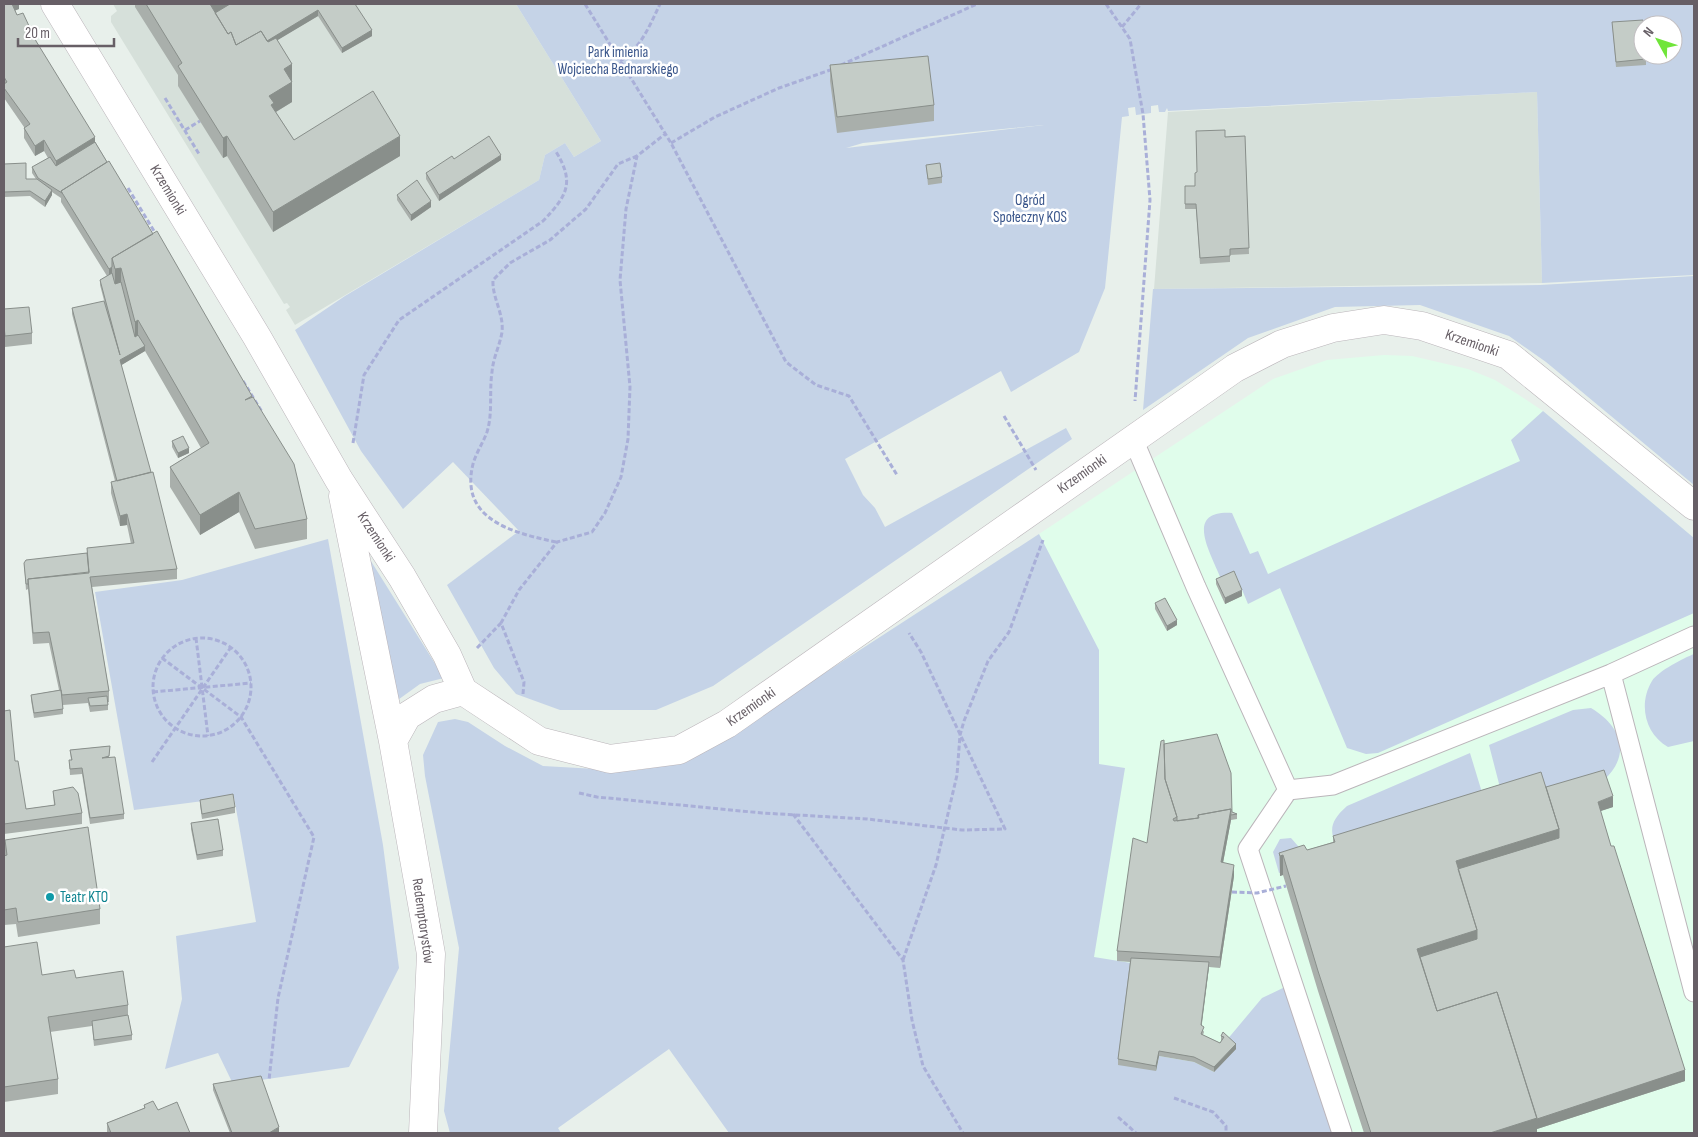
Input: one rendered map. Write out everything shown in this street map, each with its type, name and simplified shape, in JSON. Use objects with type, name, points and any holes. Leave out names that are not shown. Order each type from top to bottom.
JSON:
[{"type":"street","name":"Krzemionki","points":[[55,4],[257,337],[339,480],[402,578],[447,655],[463,690],[539,741],[610,759],[679,750],[727,724],[1235,368],[1282,344],[1333,328],[1384,320],[1422,326],[1508,355],[1694,506]]},
{"type":"street","name":"Redemptorystów","points":[[339,480],[393,741],[431,954],[422,1133]]},
{"type":"street","points":[[393,741],[407,716],[434,699],[463,690]]},
{"type":"lane","points":[[1133,438],[1196,587],[1288,790]]},
{"type":"lane","points":[[1342,1133],[1248,850],[1288,790],[1333,785],[1611,674],[1694,636]]},
{"type":"lane","points":[[1611,674],[1694,992]]},
{"type":"path","points":[[585,4],[671,143],[786,362],[816,385],[849,396],[897,476]]},
{"type":"path","points":[[620,61],[630,55],[645,36],[660,4]]},
{"type":"path","points":[[671,143],[715,116],[779,88],[813,78],[977,4]]},
{"type":"path","points":[[1106,4],[1130,39],[1144,114],[1150,200],[1133,438]]},
{"type":"path","points":[[1122,27],[1141,4]]},
{"type":"path","points":[[165,98],[199,154]]},
{"type":"path","points":[[185,130],[200,121]]},
{"type":"path","points":[[637,156],[626,209],[620,280],[630,387],[628,439],[621,477],[606,513],[592,532],[557,542],[524,535],[497,524],[479,509],[471,490],[473,464],[487,432],[491,411],[490,387],[494,357],[502,332],[500,308],[492,289],[493,280],[510,263],[550,240],[586,209],[618,164],[637,156],[665,134]]},
{"type":"path","points":[[352,452],[364,375],[399,320],[542,221],[555,209],[566,192],[568,181],[565,166],[554,150]]},
{"type":"path","points":[[1004,416],[1038,473]]},
{"type":"path","points":[[963,1133],[923,1066],[912,1020],[903,960],[936,865],[957,775],[960,736],[964,721],[988,661],[1009,632],[1046,533]]},
{"type":"path","points":[[476,650],[501,623],[519,590],[557,542]]},
{"type":"path","points":[[501,623],[524,682],[522,699]]},
{"type":"path","points":[[579,792],[597,797],[867,819],[945,828],[1006,830],[921,652],[906,629]]},
{"type":"path","points":[[196,638],[208,736]]},
{"type":"path","points":[[196,638],[208,638],[231,647],[241,657],[248,669],[251,683],[251,695],[241,717],[226,729],[208,736],[197,736],[175,729],[164,719],[157,707],[153,692],[153,680],[162,658],[172,648],[196,638]]},
{"type":"path","points":[[152,762],[231,647]]},
{"type":"path","points":[[162,658],[241,717],[314,837],[278,998],[269,1080]]},
{"type":"path","points":[[153,692],[251,683]]},
{"type":"path","points":[[793,814],[903,960]]},
{"type":"path","points":[[1232,892],[1257,894],[1286,886]]},
{"type":"path","points":[[1174,1098],[1213,1112],[1226,1126],[1226,1133]]},
{"type":"path","points":[[1118,1117],[1136,1133]]},
{"type":"shaded area","points":[[113,4],[516,4],[601,141],[574,157],[565,143],[545,155],[539,180],[295,325],[286,310],[290,307],[287,303],[284,304],[111,22],[111,16],[117,11]]},
{"type":"shaded area","points":[[1537,92],[1542,283],[1154,289],[1168,112]]},
{"type":"shaded area","points":[[1384,355],[1412,356],[1468,369],[1495,380],[1543,411],[1694,538],[1694,1133],[1059,1133],[1088,633],[1039,534],[1273,379],[1327,360]]},
{"type":"green space","points":[[516,4],[1694,4],[1694,275],[1542,283],[1537,92],[1168,111],[1167,108],[1165,112],[1159,112],[1158,105],[1151,106],[1151,113],[1136,115],[1135,107],[1128,108],[1129,116],[1122,117],[1105,288],[1079,352],[1011,392],[1001,371],[845,459],[863,495],[875,508],[885,527],[1066,428],[1072,439],[713,686],[656,710],[560,710],[516,694],[494,668],[447,585],[519,531],[453,462],[403,509],[361,451],[295,330],[345,296],[539,180],[545,155],[565,143],[574,157],[601,141]],"holes":[[[1044,125],[846,148],[863,143]]]},
{"type":"green space","points":[[1694,276],[1694,485],[1546,362],[1509,336],[1420,305],[1335,307],[1248,338],[1143,410],[1153,289],[1540,285]]},
{"type":"green space","points":[[1543,411],[1694,538],[1694,613],[1378,753],[1366,754],[1347,748],[1280,588],[1248,604],[1235,573],[1221,579],[1204,535],[1204,526],[1208,518],[1217,514],[1232,513],[1250,554],[1258,551],[1268,574],[1520,461],[1511,440]]},
{"type":"green space","points":[[1039,534],[1099,650],[1099,764],[1125,768],[1094,957],[1131,963],[1156,1071],[1159,1056],[1194,1062],[1214,1072],[1226,1041],[1262,998],[1287,986],[1334,1133],[729,1133],[669,1049],[558,1128],[561,1133],[450,1133],[444,1111],[459,948],[425,776],[423,755],[438,722],[455,719],[468,722],[505,746],[543,766],[632,771],[687,762]]},
{"type":"green space","points":[[328,539],[383,845],[399,968],[349,1067],[233,1084],[218,1053],[165,1069],[182,999],[176,936],[256,922],[234,797],[134,810],[95,592],[182,580]]},
{"type":"green space","points":[[369,558],[444,678],[420,684],[395,702]]},
{"type":"green space","points":[[1694,654],[1694,741],[1668,747],[1660,741],[1649,726],[1646,718],[1645,699],[1655,677],[1665,669]]},
{"type":"green space","points":[[1591,708],[1610,723],[1619,741],[1620,751],[1618,760],[1613,770],[1604,780],[1504,803],[1489,745],[1573,710]]},
{"type":"green space","points":[[1470,753],[1487,809],[1340,854],[1332,834],[1332,828],[1336,818],[1347,806]]},
{"type":"green space","points":[[1291,838],[1298,846],[1304,865],[1279,873],[1273,852],[1280,839]]},
{"type":"building","points":[[12,4],[17,15],[23,13],[36,41],[95,137],[56,161],[44,140],[35,146],[24,128],[30,124],[4,88],[4,84],[7,82],[4,77],[4,5]]},
{"type":"building","points":[[146,4],[210,4],[228,34],[231,32],[236,45],[261,31],[268,42],[276,38],[292,64],[284,69],[292,82],[269,96],[274,103],[271,105],[294,140],[373,91],[400,136],[273,212],[227,136],[223,138],[178,66],[182,63]]},
{"type":"building","points":[[230,4],[355,4],[372,30],[342,48],[318,10],[267,41],[261,31],[236,45],[231,32],[228,34],[215,13]]},
{"type":"building","points":[[1633,21],[1633,60],[1616,62],[1612,22]]},
{"type":"building","points":[[928,56],[934,105],[837,117],[830,65]]},
{"type":"building","points":[[1225,130],[1225,137],[1245,136],[1249,248],[1230,249],[1230,256],[1200,258],[1196,204],[1185,204],[1185,186],[1195,186],[1195,173],[1197,172],[1196,131]]},
{"type":"building","points":[[489,136],[501,155],[439,195],[426,173],[452,156],[454,159]]},
{"type":"building","points":[[95,142],[107,162],[61,191],[62,193],[38,178],[32,167],[50,157],[56,166]]},
{"type":"building","points":[[109,161],[153,234],[112,258],[112,267],[109,269],[61,191]]},
{"type":"building","points":[[26,163],[26,179],[37,179],[52,190],[45,201],[30,191],[4,192],[4,164]]},
{"type":"building","points":[[940,163],[942,177],[928,179],[926,165]]},
{"type":"building","points":[[417,180],[431,201],[411,215],[397,195]]},
{"type":"building","points":[[157,231],[252,396],[245,400],[253,397],[294,464],[307,519],[255,529],[239,492],[200,515],[170,467],[209,443],[138,320],[135,322],[121,268],[115,269],[112,258]]},
{"type":"building","points":[[112,273],[115,284],[121,282],[135,337],[138,335],[145,346],[120,360],[151,472],[117,481],[72,308],[104,301],[120,355],[100,280]]},
{"type":"building","points":[[29,307],[32,333],[5,336],[4,309]]},
{"type":"building","points":[[183,436],[189,448],[178,453],[172,441]]},
{"type":"building","points":[[153,472],[177,569],[90,577],[109,691],[62,695],[49,632],[33,633],[28,579],[89,572],[87,548],[134,543],[127,514],[120,516],[111,482]]},
{"type":"building","points":[[87,553],[89,573],[28,579],[28,584],[26,584],[24,563],[26,560]]},
{"type":"building","points":[[1234,571],[1242,590],[1225,598],[1216,579]]},
{"type":"building","points":[[1165,598],[1177,620],[1167,626],[1155,603]]},
{"type":"building","points":[[61,690],[63,709],[34,713],[31,695]]},
{"type":"building","points":[[107,696],[108,705],[90,706],[88,698]]},
{"type":"building","points":[[10,710],[15,761],[18,761],[26,809],[55,805],[53,791],[73,787],[78,793],[82,813],[4,824],[4,711]]},
{"type":"building","points":[[1217,734],[1231,773],[1232,812],[1237,814],[1231,815],[1231,809],[1198,815],[1198,818],[1177,821],[1165,779],[1164,744]]},
{"type":"building","points":[[1164,740],[1165,779],[1177,817],[1173,819],[1174,821],[1199,818],[1198,815],[1231,809],[1221,862],[1234,865],[1220,957],[1117,951],[1133,838],[1147,843],[1161,741]]},
{"type":"building","points":[[110,746],[109,756],[102,758],[115,757],[124,814],[90,818],[82,768],[70,769],[69,760],[72,760],[70,750]]},
{"type":"building","points":[[1604,770],[1613,796],[1598,802],[1611,846],[1614,846],[1685,1070],[1537,1119],[1497,992],[1437,1011],[1420,957],[1477,939],[1477,930],[1458,869],[1559,838],[1559,829],[1546,787]]},
{"type":"building","points":[[1541,772],[1559,829],[1456,861],[1477,930],[1417,949],[1437,1011],[1497,992],[1537,1118],[1490,1133],[1371,1133],[1318,971],[1283,855],[1280,856],[1279,853],[1304,845],[1307,850],[1335,842],[1333,836]]},
{"type":"building","points":[[233,794],[235,807],[202,814],[200,800]]},
{"type":"building","points":[[218,819],[223,850],[197,855],[191,823]]},
{"type":"building","name":"Teatr KTO","points":[[88,827],[100,909],[18,922],[16,908],[4,910],[4,856],[7,855],[5,840]]},
{"type":"building","points":[[37,942],[42,975],[74,970],[76,978],[123,971],[128,1005],[48,1017],[58,1079],[4,1087],[4,947]]},
{"type":"building","points":[[1131,958],[1209,962],[1201,1025],[1204,1027],[1201,1034],[1220,1043],[1224,1037],[1221,1036],[1223,1032],[1236,1044],[1214,1067],[1194,1057],[1159,1051],[1156,1066],[1118,1059]]},
{"type":"building","points":[[128,1015],[132,1035],[94,1040],[92,1021]]},
{"type":"building","points":[[261,1076],[279,1127],[269,1133],[232,1133],[213,1084]]},
{"type":"building","points":[[153,1101],[158,1110],[177,1102],[190,1133],[111,1133],[107,1123],[145,1108],[144,1105]]},
{"type":"place","name":"Teatr KTO","points":[[50,897]]},
{"type":"park label","name":"Park imienia Wojciecha Bednarskiego","points":[[618,60]]},
{"type":"park label","name":"Ogród Społeczny KOS","points":[[1030,208]]}]
